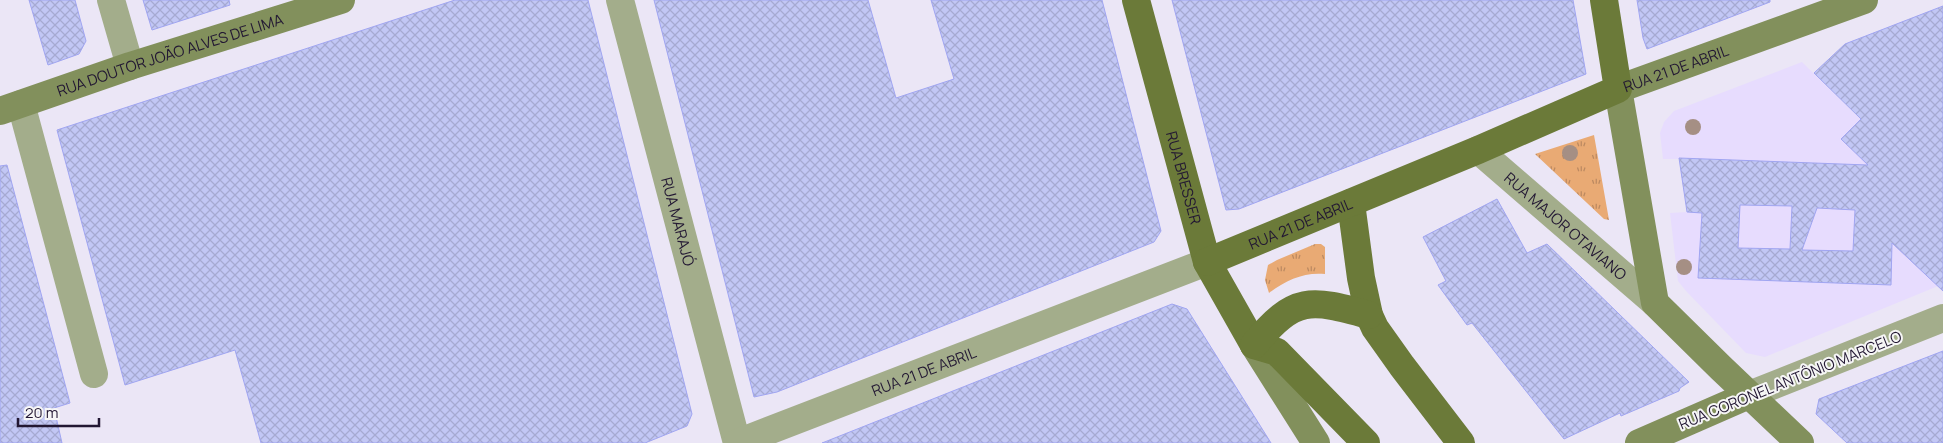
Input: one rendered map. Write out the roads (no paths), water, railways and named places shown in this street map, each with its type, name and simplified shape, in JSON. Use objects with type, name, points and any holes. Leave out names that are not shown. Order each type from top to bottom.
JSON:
[{"type":"main road","name":"RUA BRESSER","points":[[1136,0],[1207,262],[1254,345]]},
{"type":"main road","points":[[1604,0],[1618,90]]},
{"type":"main road","name":"RUA 21 DE ABRIL","points":[[1207,262],[1618,90]]},
{"type":"main road","points":[[1351,202],[1360,278],[1369,315],[1402,366],[1461,443]]},
{"type":"main road","points":[[1366,443],[1278,352],[1254,345],[1280,316],[1288,310],[1300,306],[1316,303],[1331,304],[1369,315]]},
{"type":"street","points":[[111,0],[130,66]]},
{"type":"street","name":"RUA DOUTOR JOÃO ALVES DE LIMA","points":[[10,108],[130,66],[341,0]]},
{"type":"street","name":"RUA MARAJÓ","points":[[620,0],[737,443]]},
{"type":"street","name":"RUA 21 DE ABRIL","points":[[1618,90],[1864,0]]},
{"type":"street","name":"RUA MAJOR OTAVIANO","points":[[1618,90],[1655,302]]},
{"type":"street","points":[[10,108],[94,374]]},
{"type":"street","name":"RUA MAJOR OTAVIANO","points":[[1478,150],[1655,302],[1800,443]]},
{"type":"street","name":"RUA 21 DE ABRIL","points":[[737,443],[1207,262]]},
{"type":"street","name":"RUA CORONEL ANTÔNIO MARCELO","points":[[1639,443],[1749,395],[1943,318]]},
{"type":"street","name":"RUA BRESSER","points":[[1254,345],[1316,443]]}]
